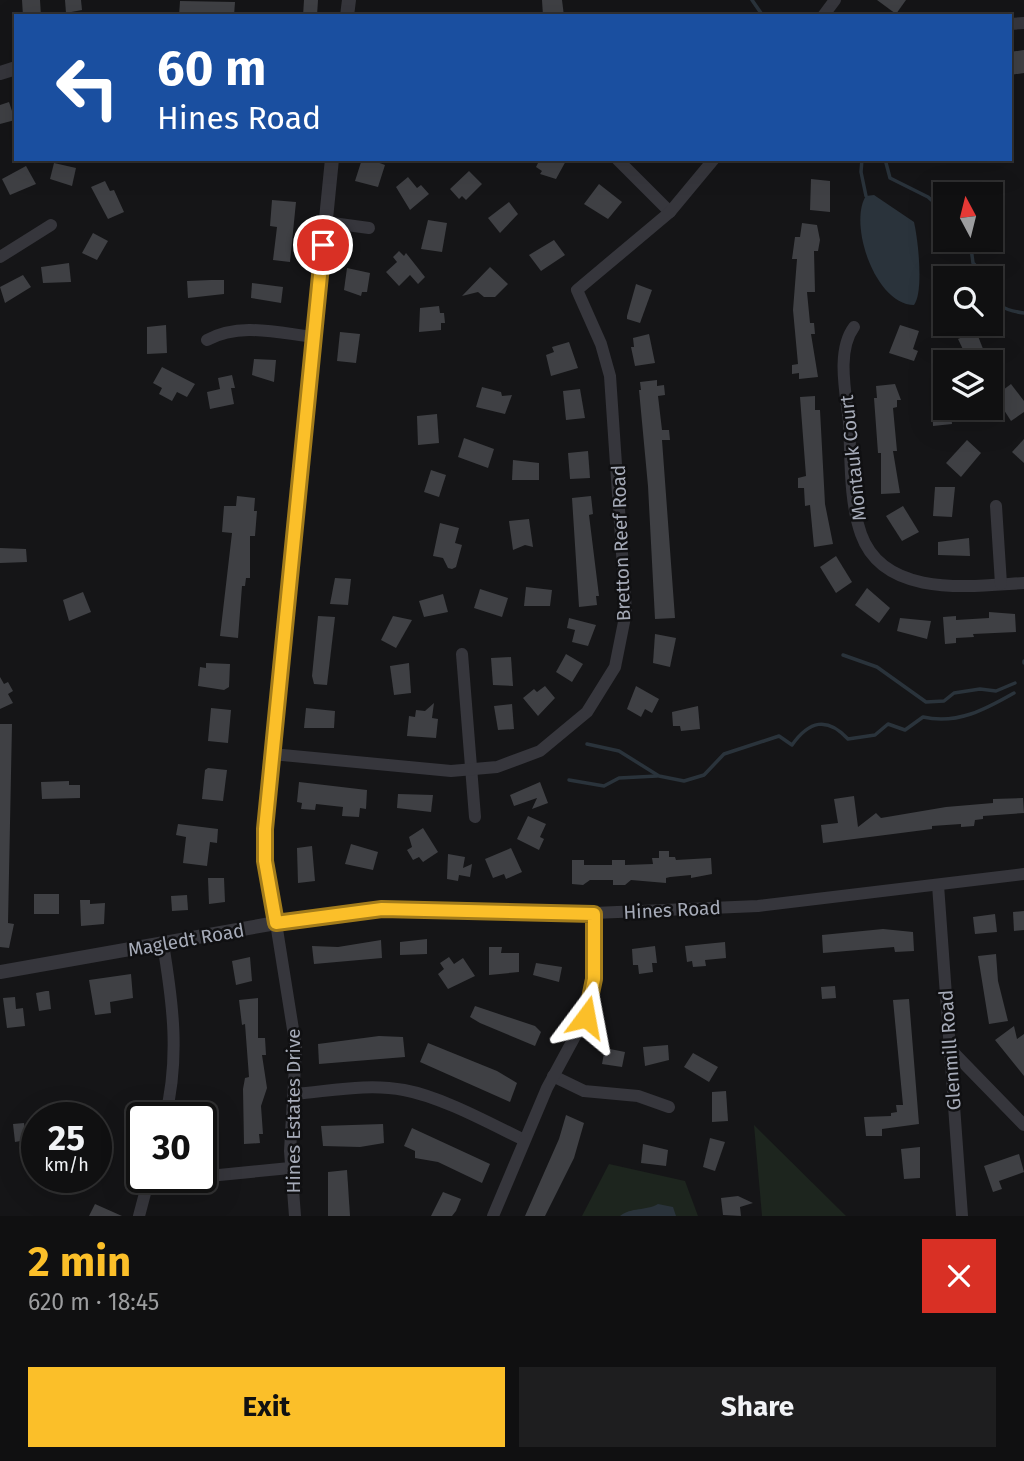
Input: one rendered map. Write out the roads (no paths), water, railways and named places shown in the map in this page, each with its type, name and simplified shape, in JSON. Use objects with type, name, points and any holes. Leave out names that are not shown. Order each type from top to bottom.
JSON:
[{"type":"street","points":[[276,923],[265,850],[272,754],[332,161]]},
{"type":"street","points":[[619,161],[670,212],[712,161]]},
{"type":"street","name":"Bretton Reef Road","points":[[272,754],[417,768],[471,770],[520,760],[556,740],[598,696],[615,667],[621,646],[626,589],[610,376],[601,344],[577,290],[670,212]]},
{"type":"street","points":[[325,222],[369,228]]},
{"type":"street","points":[[0,257],[51,225]]},
{"type":"street","name":"Montauk Court","points":[[854,327],[846,344],[846,393],[857,518],[866,544],[893,572],[918,583],[1024,583]]},
{"type":"street","points":[[207,340],[243,329],[314,337]]},
{"type":"street","points":[[996,506],[1000,584]]},
{"type":"street","points":[[462,654],[475,817]]},
{"type":"street","name":"Hines Road","points":[[276,923],[382,909],[594,914],[783,904],[1024,874]]},
{"type":"street","name":"Glenmill Road","points":[[938,885],[962,1216]]},
{"type":"street","points":[[493,1216],[553,1076],[581,1030],[590,1006],[595,966],[594,914]]},
{"type":"street","name":"Magledt Road","points":[[0,972],[276,923]]},
{"type":"street","name":"Hines Estates Drive","points":[[276,923],[294,1022],[295,1094],[290,1168],[295,1216]]},
{"type":"street","points":[[163,944],[176,1031],[168,1102]]},
{"type":"street","points":[[950,1049],[1024,1125]]},
{"type":"street","points":[[553,1076],[584,1091],[638,1096],[669,1107]]},
{"type":"street","points":[[295,1094],[370,1087],[404,1090],[432,1099],[524,1140]]},
{"type":"street","points":[[217,1175],[290,1168]]},
{"type":"street","points":[[139,1216],[145,1193]]},
{"type":"waterway","points":[[752,0],[762,14]]},
{"type":"waterway","points":[[862,161],[861,172],[866,196]]},
{"type":"waterway","points":[[886,161],[890,178],[933,201]]},
{"type":"waterway","points":[[972,252],[973,263]]},
{"type":"waterway","points":[[1003,306],[1024,313]]},
{"type":"waterway","points":[[843,655],[877,667],[926,702],[944,701],[954,693],[980,689],[996,691],[1015,683]]},
{"type":"waterway","points":[[587,744],[619,751],[659,776],[684,781],[704,775],[724,754],[779,736],[792,745],[805,731],[818,724],[833,727],[848,739],[875,735],[888,724],[905,730],[923,717],[948,719],[971,714],[1014,693]]},
{"type":"waterway","points":[[569,780],[604,786],[619,778],[657,776]]}]
